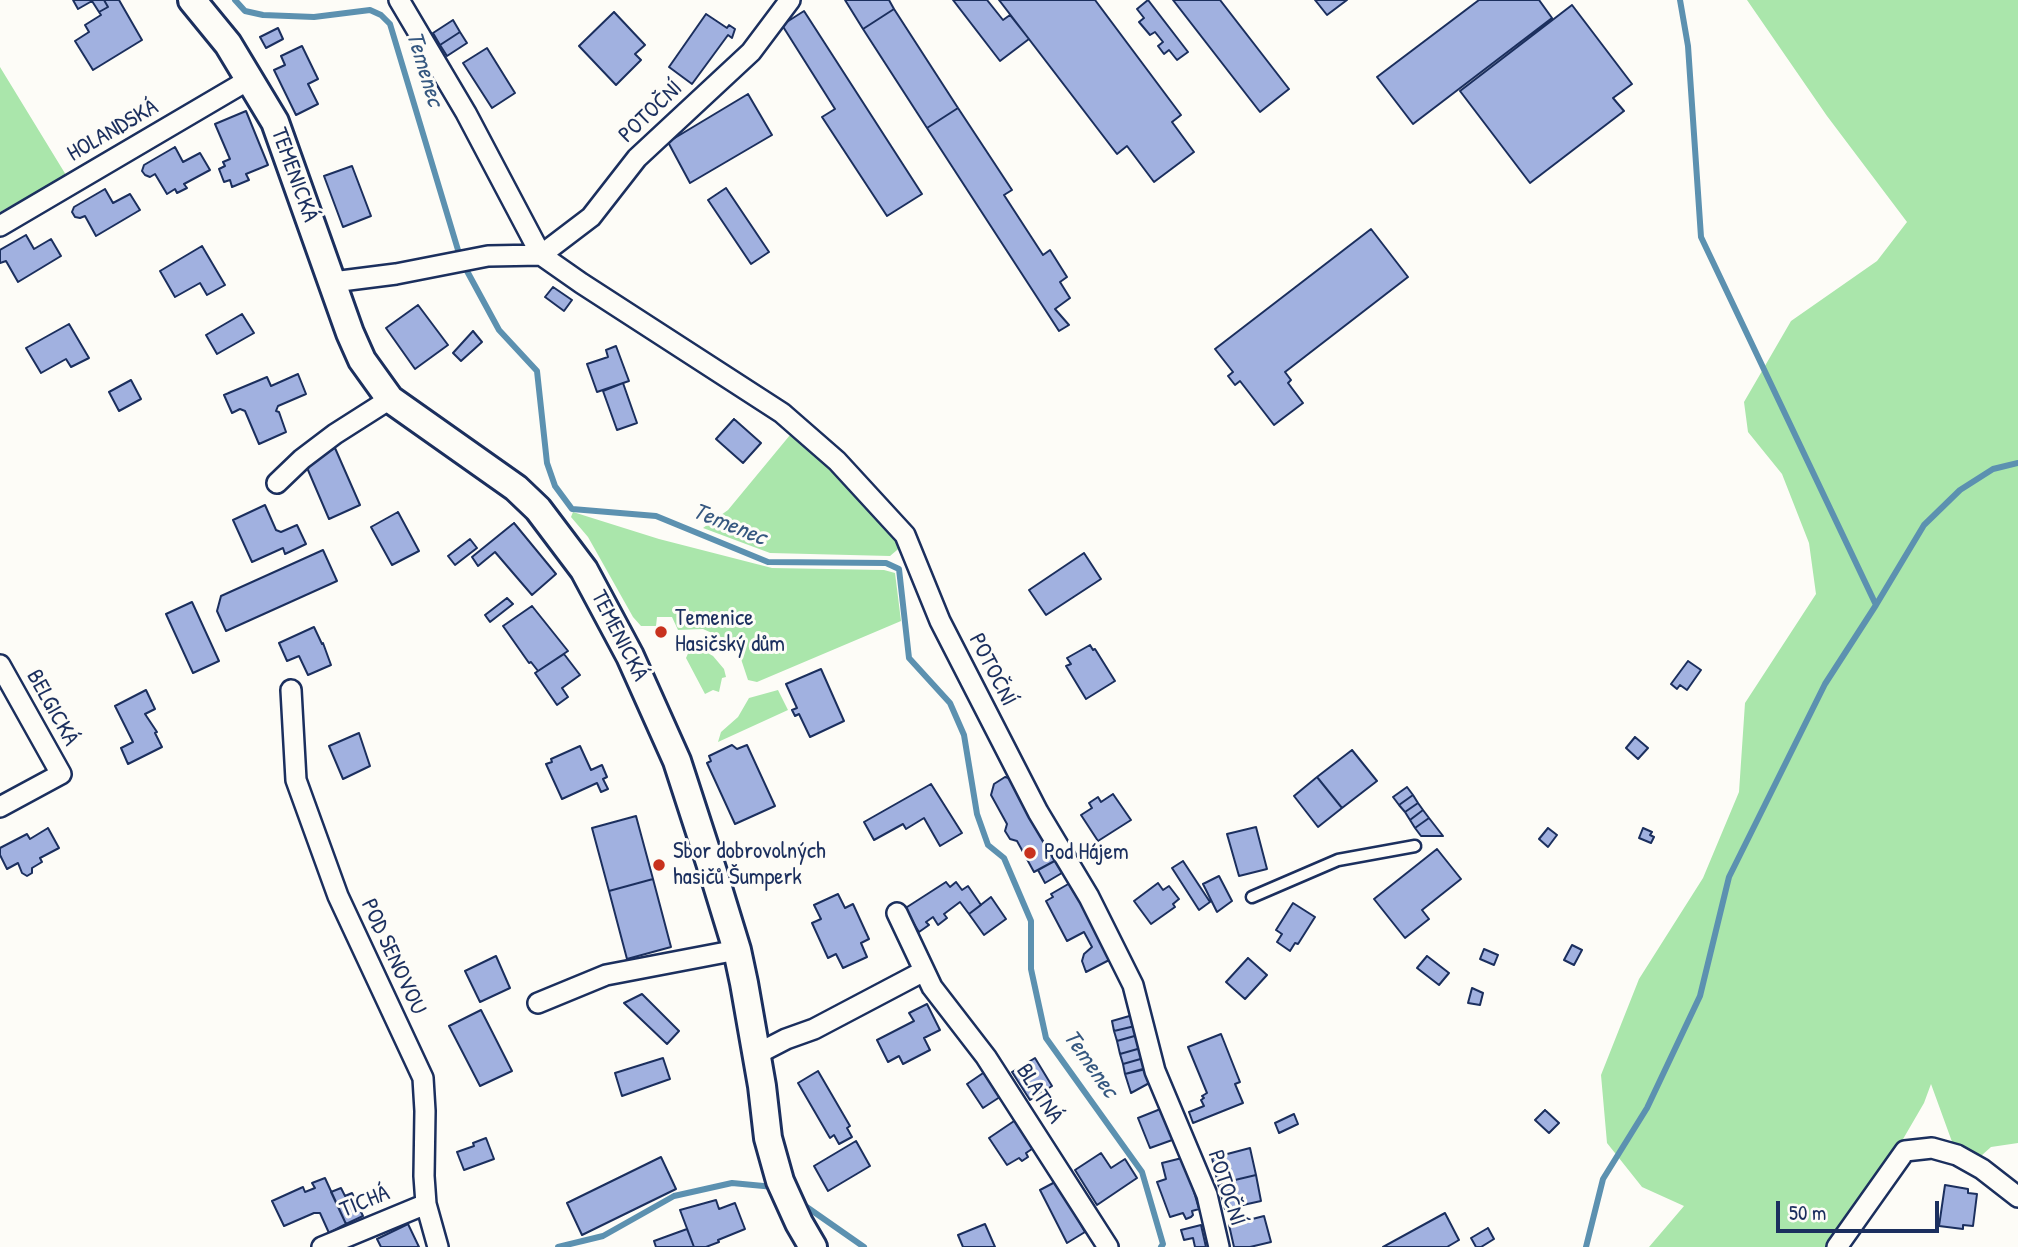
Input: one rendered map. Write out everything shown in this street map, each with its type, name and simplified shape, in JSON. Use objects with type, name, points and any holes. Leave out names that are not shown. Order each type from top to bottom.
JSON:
[{"type":"street","name":"TEMENICKÁ","points":[[192,0],[228,44],[275,122],[362,360],[390,399],[516,488],[538,509],[584,570],[630,656],[677,761],[737,950],[757,1054],[768,1138],[780,1181],[813,1247]]},
{"type":"street","name":"POTOČNÍ","points":[[399,0],[466,113],[541,255],[782,413],[837,461],[905,536],[940,621],[1038,812],[1089,897],[1133,985],[1155,1071],[1207,1195],[1219,1247]]},
{"type":"street","name":"POTOČNÍ","points":[[541,255],[591,217],[637,158],[751,52],[790,0]]},
{"type":"street","name":"HOLANDSKÁ","points":[[0,226],[250,79]]},
{"type":"street","points":[[333,282],[396,274],[488,256],[541,255]]},
{"type":"street","points":[[277,483],[302,459],[335,434],[390,399]]},
{"type":"street","name":"BELGICKÁ","points":[[0,665],[61,774],[0,807]]},
{"type":"street","name":"POD SENOVOU","points":[[290,690],[296,780],[338,896],[423,1078],[426,1204],[438,1247]]},
{"type":"street","name":"BLATNÁ","points":[[897,913],[932,988],[986,1057],[1108,1247]]},
{"type":"street","points":[[538,1003],[606,975],[737,950]]},
{"type":"street","points":[[757,1054],[814,1029],[925,971]]},
{"type":"street","points":[[1837,1247],[1905,1151],[1932,1148],[1957,1155],[1982,1169],[2018,1197]]},
{"type":"street","name":"TICHÁ","points":[[322,1247],[426,1204]]},
{"type":"lane","points":[[1252,897],[1338,860],[1415,846]]},
{"type":"green space","points":[[1747,0],[2018,0],[2018,1143],[1991,1147],[1963,1172],[1931,1084],[1924,1103],[1899,1146],[1829,1247],[1649,1247],[1684,1206],[1642,1187],[1607,1143],[1601,1075],[1639,979],[1703,878],[1739,792],[1745,703],[1816,594],[1809,543],[1782,474],[1748,432],[1744,402],[1791,321],[1877,261],[1907,222],[1827,116]]},
{"type":"green space","points":[[0,67],[66,175],[0,212]]},
{"type":"green space","points":[[795,429],[903,545],[890,556],[770,553],[703,528],[728,510]]},
{"type":"green space","points":[[573,512],[659,539],[772,568],[884,570],[895,573],[901,621],[757,682],[748,680],[734,647],[721,637],[703,629],[678,630],[672,617],[657,617],[656,626],[641,626],[633,617],[588,537],[571,517]]},
{"type":"green space","points":[[690,649],[713,656],[724,669],[726,677],[722,678],[719,692],[713,690],[705,694],[686,658]]},
{"type":"green space","points":[[778,690],[788,710],[718,742],[721,732],[738,717],[749,698]]},
{"type":"building","points":[[73,0],[104,0],[108,7],[99,12],[92,1],[78,9]]},
{"type":"building","points":[[104,0],[119,0],[142,40],[93,70],[75,41],[89,32],[85,25],[108,7]]},
{"type":"building","points":[[845,0],[889,0],[894,9],[863,29]]},
{"type":"building","points":[[953,0],[987,0],[1003,20],[1010,15],[1029,39],[1000,61]]},
{"type":"building","points":[[999,0],[1095,0],[1181,115],[1172,122],[1194,152],[1154,182],[1127,146],[1117,154]]},
{"type":"building","points":[[1148,0],[1188,52],[1177,60],[1169,50],[1164,54],[1158,46],[1163,42],[1155,32],[1150,35],[1139,22],[1144,18],[1137,9]]},
{"type":"building","points":[[1173,0],[1220,0],[1289,89],[1260,112]]},
{"type":"building","points":[[1315,0],[1347,0],[1327,15]]},
{"type":"building","points":[[1479,0],[1539,0],[1552,18],[1413,124],[1377,77]]},
{"type":"building","points":[[1572,5],[1632,84],[1613,98],[1624,111],[1530,183],[1460,91]]},
{"type":"building","points":[[894,9],[958,108],[927,128],[863,29]]},
{"type":"building","points":[[804,11],[922,194],[887,216],[822,117],[835,109],[782,25]]},
{"type":"building","points":[[614,12],[645,45],[635,54],[641,60],[616,85],[579,46]]},
{"type":"building","points":[[706,14],[727,28],[729,25],[735,29],[732,38],[728,35],[692,84],[669,67]]},
{"type":"building","points":[[453,20],[460,32],[440,45],[433,33]]},
{"type":"building","points":[[278,28],[283,39],[266,48],[260,37]]},
{"type":"building","points":[[460,32],[467,43],[447,56],[440,45]]},
{"type":"building","points":[[302,46],[318,79],[308,84],[318,104],[296,115],[274,70],[285,65],[281,56]]},
{"type":"building","points":[[487,48],[515,93],[492,108],[463,63]]},
{"type":"building","points":[[748,94],[772,135],[690,183],[668,142]]},
{"type":"building","points":[[958,108],[1012,190],[1004,195],[1043,255],[1050,250],[1067,277],[1060,282],[1070,298],[1055,309],[1069,325],[1059,331],[927,128]]},
{"type":"building","points":[[246,111],[268,165],[246,174],[249,180],[232,187],[230,180],[224,182],[219,169],[225,166],[223,162],[230,159],[215,124]]},
{"type":"building","points":[[175,147],[183,162],[200,153],[210,170],[184,184],[187,188],[177,193],[175,189],[167,194],[155,174],[150,177],[142,171],[144,165]]},
{"type":"building","points":[[352,166],[371,216],[343,227],[324,176]]},
{"type":"building","points":[[726,188],[769,252],[751,264],[708,200]]},
{"type":"building","points":[[105,189],[113,203],[130,194],[140,210],[96,236],[85,216],[75,217],[72,212],[74,207]]},
{"type":"building","points":[[1371,229],[1408,277],[1285,372],[1291,380],[1288,383],[1303,403],[1274,425],[1240,381],[1235,385],[1228,376],[1233,372],[1215,349]]},
{"type":"building","points":[[26,235],[34,249],[51,239],[61,256],[18,282],[6,261],[0,263],[0,250]]},
{"type":"building","points":[[202,246],[225,285],[207,295],[200,283],[175,297],[160,271]]},
{"type":"building","points":[[553,287],[572,300],[564,311],[545,297]]},
{"type":"building","points":[[418,305],[448,345],[415,369],[386,328]]},
{"type":"building","points":[[242,314],[254,333],[217,354],[206,335]]},
{"type":"building","points":[[69,324],[89,358],[71,367],[66,359],[41,373],[26,348]]},
{"type":"building","points":[[473,331],[482,342],[461,361],[453,353]]},
{"type":"building","points":[[616,346],[629,381],[597,392],[587,364],[608,357],[606,350]]},
{"type":"building","points":[[298,374],[306,394],[278,406],[276,411],[279,412],[286,432],[259,444],[245,411],[240,409],[232,413],[224,395],[267,377],[271,386]]},
{"type":"building","points":[[131,380],[141,399],[119,411],[109,392]]},
{"type":"building","points":[[623,383],[637,423],[617,430],[603,391]]},
{"type":"building","points":[[734,419],[761,443],[743,463],[716,439]]},
{"type":"building","points":[[335,448],[360,505],[329,519],[305,463]]},
{"type":"building","points":[[265,505],[276,530],[281,532],[297,525],[306,544],[285,554],[283,548],[252,562],[233,520]]},
{"type":"building","points":[[398,512],[419,551],[392,565],[371,527]]},
{"type":"building","points":[[514,523],[556,574],[532,595],[495,552],[478,566],[472,557]]},
{"type":"building","points":[[470,539],[477,548],[455,565],[448,556]]},
{"type":"building","points":[[323,550],[337,581],[226,631],[217,611],[221,596]]},
{"type":"building","points":[[1084,553],[1101,579],[1046,615],[1029,590]]},
{"type":"building","points":[[507,598],[513,604],[490,622],[485,615]]},
{"type":"building","points":[[192,602],[219,661],[193,673],[166,614]]},
{"type":"building","points":[[532,606],[568,651],[538,671],[529,663],[503,626]]},
{"type":"building","points":[[314,627],[331,665],[308,675],[299,656],[287,661],[279,643]]},
{"type":"building","points":[[1090,645],[1115,681],[1086,699],[1066,666],[1071,664],[1067,658]]},
{"type":"building","points":[[564,654],[580,675],[562,688],[568,697],[557,705],[535,673]]},
{"type":"building","points":[[1688,661],[1701,670],[1687,690],[1680,685],[1677,689],[1671,684]]},
{"type":"building","points":[[821,669],[844,721],[810,737],[799,714],[795,716],[792,710],[797,708],[786,684]]},
{"type":"building","points":[[146,690],[155,709],[145,714],[157,732],[155,733],[162,747],[128,764],[121,748],[133,742],[115,706]]},
{"type":"building","points":[[359,733],[370,766],[343,779],[329,746]]},
{"type":"building","points":[[1635,737],[1648,748],[1638,759],[1626,748]]},
{"type":"building","points":[[732,745],[737,749],[747,745],[775,806],[735,824],[707,763],[711,761],[709,756]]},
{"type":"building","points":[[580,746],[591,770],[602,765],[607,777],[603,779],[608,789],[601,792],[597,783],[562,799],[546,764]]},
{"type":"building","points":[[1352,750],[1377,781],[1342,808],[1317,777]]},
{"type":"building","points":[[1005,777],[1016,780],[1060,858],[1034,872],[1017,841],[1010,839],[1005,831],[1007,824],[991,795],[994,784]]},
{"type":"building","points":[[1317,777],[1342,808],[1318,827],[1294,796]]},
{"type":"building","points":[[931,784],[962,833],[940,846],[924,818],[906,829],[903,824],[874,840],[864,822]]},
{"type":"building","points":[[1407,787],[1413,795],[1399,805],[1393,797]]},
{"type":"building","points":[[1113,794],[1131,820],[1098,841],[1081,815],[1092,808],[1089,803],[1098,797],[1101,802]]},
{"type":"building","points":[[1413,795],[1418,803],[1405,812],[1399,805]]},
{"type":"building","points":[[1418,803],[1423,810],[1410,820],[1405,812]]},
{"type":"building","points":[[1423,810],[1429,818],[1415,828],[1410,820]]},
{"type":"building","points":[[636,816],[653,879],[609,891],[592,828]]},
{"type":"building","points":[[1429,818],[1443,836],[1421,836],[1415,828]]},
{"type":"building","points":[[1256,827],[1267,869],[1239,876],[1227,834]]},
{"type":"building","points":[[48,828],[59,848],[40,858],[42,862],[32,868],[32,873],[27,876],[22,873],[18,863],[7,869],[0,855],[0,848],[27,834],[30,839]]},
{"type":"building","points":[[1548,828],[1557,835],[1548,847],[1539,839]]},
{"type":"building","points":[[1643,828],[1652,832],[1650,835],[1654,837],[1651,843],[1639,838]]},
{"type":"building","points":[[1437,849],[1461,879],[1422,910],[1429,919],[1405,938],[1374,899]]},
{"type":"building","points":[[1060,858],[1067,870],[1045,883],[1038,870]]},
{"type":"building","points":[[1183,861],[1210,902],[1199,910],[1172,868]]},
{"type":"building","points":[[1219,876],[1232,901],[1217,912],[1203,884]]},
{"type":"building","points":[[653,879],[671,947],[627,959],[609,891]]},
{"type":"building","points":[[946,882],[950,887],[956,882],[962,890],[968,886],[981,905],[969,914],[960,902],[944,914],[947,918],[938,925],[933,917],[926,922],[929,925],[919,932],[904,909]]},
{"type":"building","points":[[1070,883],[1115,957],[1086,972],[1082,961],[1084,954],[1092,947],[1084,932],[1067,941],[1046,901],[1053,897],[1051,894]]},
{"type":"building","points":[[1158,883],[1163,890],[1169,886],[1179,899],[1173,904],[1175,907],[1151,924],[1134,901]]},
{"type":"building","points":[[838,894],[845,908],[853,904],[869,939],[861,943],[867,957],[843,968],[836,954],[828,958],[812,923],[821,919],[814,905]]},
{"type":"building","points":[[991,897],[1006,919],[984,935],[969,914]]},
{"type":"building","points":[[1293,903],[1315,917],[1298,944],[1295,943],[1290,951],[1277,942],[1282,934],[1276,930]]},
{"type":"building","points":[[1572,945],[1582,950],[1574,965],[1564,960]]},
{"type":"building","points":[[1484,949],[1498,955],[1494,965],[1480,959]]},
{"type":"building","points":[[496,956],[510,988],[480,1002],[465,971]]},
{"type":"building","points":[[1427,956],[1449,973],[1439,985],[1417,968]]},
{"type":"building","points":[[1248,958],[1267,975],[1245,999],[1226,982]]},
{"type":"building","points":[[1472,988],[1483,993],[1480,1005],[1468,1003]]},
{"type":"building","points":[[642,994],[679,1031],[667,1044],[624,1003]]},
{"type":"building","points":[[927,1004],[940,1030],[924,1038],[930,1050],[903,1064],[899,1056],[888,1062],[877,1040],[914,1021],[909,1013]]},
{"type":"building","points":[[481,1010],[512,1071],[480,1086],[449,1026]]},
{"type":"building","points":[[1133,1015],[1135,1026],[1114,1031],[1112,1021]]},
{"type":"building","points":[[1135,1026],[1138,1035],[1117,1041],[1114,1031]]},
{"type":"building","points":[[1221,1034],[1240,1082],[1235,1084],[1243,1103],[1193,1123],[1189,1112],[1204,1106],[1201,1100],[1207,1093],[1188,1047]]},
{"type":"building","points":[[1138,1035],[1141,1048],[1120,1054],[1117,1041]]},
{"type":"building","points":[[1141,1048],[1144,1058],[1123,1064],[1120,1054]]},
{"type":"building","points":[[663,1058],[670,1079],[622,1096],[615,1073]]},
{"type":"building","points":[[1035,1058],[1052,1086],[1030,1100],[1012,1072]]},
{"type":"building","points":[[1144,1058],[1146,1069],[1125,1074],[1123,1064]]},
{"type":"building","points":[[1150,1067],[1153,1081],[1131,1093],[1125,1074]]},
{"type":"building","points":[[989,1069],[1006,1093],[983,1108],[967,1084]]},
{"type":"building","points":[[818,1071],[850,1126],[847,1128],[852,1137],[839,1144],[834,1135],[830,1138],[798,1083]]},
{"type":"building","points":[[1163,1108],[1175,1139],[1150,1148],[1138,1118]]},
{"type":"building","points":[[1545,1110],[1559,1123],[1549,1133],[1535,1120]]},
{"type":"building","points":[[1294,1114],[1298,1124],[1279,1133],[1275,1123]]},
{"type":"building","points":[[1020,1117],[1038,1145],[1026,1153],[1028,1157],[1022,1161],[1019,1158],[1007,1165],[989,1138]]},
{"type":"building","points":[[486,1138],[494,1159],[464,1170],[457,1152]]},
{"type":"building","points":[[856,1141],[870,1166],[828,1191],[814,1166]]},
{"type":"building","points":[[1250,1148],[1256,1175],[1218,1184],[1212,1158]]},
{"type":"building","points":[[1101,1153],[1111,1168],[1125,1159],[1137,1178],[1097,1205],[1075,1170]]},
{"type":"building","points":[[661,1157],[676,1189],[582,1235],[567,1203]]},
{"type":"building","points":[[1182,1158],[1199,1209],[1192,1211],[1193,1215],[1186,1219],[1183,1213],[1170,1217],[1157,1182],[1166,1179],[1162,1163]]},
{"type":"building","points":[[1256,1175],[1261,1201],[1225,1209],[1218,1184]]},
{"type":"building","points":[[325,1178],[346,1224],[329,1233],[320,1213],[314,1213],[284,1226],[272,1201],[303,1187],[305,1192],[315,1188],[312,1183]]},
{"type":"building","points":[[1057,1181],[1085,1232],[1067,1243],[1040,1190]]},
{"type":"building","points":[[1945,1185],[1968,1189],[1968,1193],[1977,1194],[1973,1226],[1963,1225],[1963,1229],[1939,1226]]},
{"type":"building","points":[[341,1188],[345,1196],[352,1193],[363,1216],[346,1224],[331,1192]]},
{"type":"building","points":[[716,1200],[719,1209],[735,1203],[745,1229],[706,1247],[694,1247],[680,1210]]},
{"type":"building","points":[[1445,1213],[1459,1240],[1447,1247],[1383,1247]]},
{"type":"building","points":[[1264,1216],[1271,1242],[1250,1247],[1234,1247],[1229,1225]]},
{"type":"building","points":[[408,1224],[419,1247],[381,1247],[377,1239]]},
{"type":"building","points":[[985,1224],[995,1247],[963,1247],[958,1235]]},
{"type":"building","points":[[1201,1225],[1206,1247],[1195,1247],[1193,1238],[1184,1240],[1181,1230]]},
{"type":"building","points":[[1488,1228],[1494,1239],[1476,1247],[1471,1238]]},
{"type":"building","points":[[687,1229],[694,1247],[656,1247],[654,1241]]},
{"type":"waterway","name":"Temenec","points":[[235,0],[245,11],[263,15],[314,17],[370,10],[381,15],[390,24],[461,260],[499,330],[537,371],[547,463],[555,486],[572,509],[656,516],[768,562],[886,563],[899,569],[909,658],[950,703],[964,735],[977,814],[988,845],[1004,858],[1031,921],[1031,969],[1046,1038],[1142,1172],[1163,1244],[1161,1247]]},
{"type":"waterway","points":[[1586,1247],[1603,1179],[1647,1108],[1700,996],[1729,877],[1825,684],[1876,605],[1701,237],[1688,46],[1680,0]]},
{"type":"waterway","points":[[1876,605],[1924,525],[1960,490],[1993,469],[2018,463]]},
{"type":"waterway","points":[[558,1247],[603,1236],[674,1196],[732,1183],[774,1187]]},
{"type":"waterway","points":[[801,1203],[864,1247]]},
{"type":"place","name":"Temenice Hasičský dům","points":[[661,632]]},
{"type":"place","name":"Pod Hájem","points":[[1030,853]]},
{"type":"place","name":"Sbor dobrovolných hasičů Šumperk","points":[[659,865]]}]
